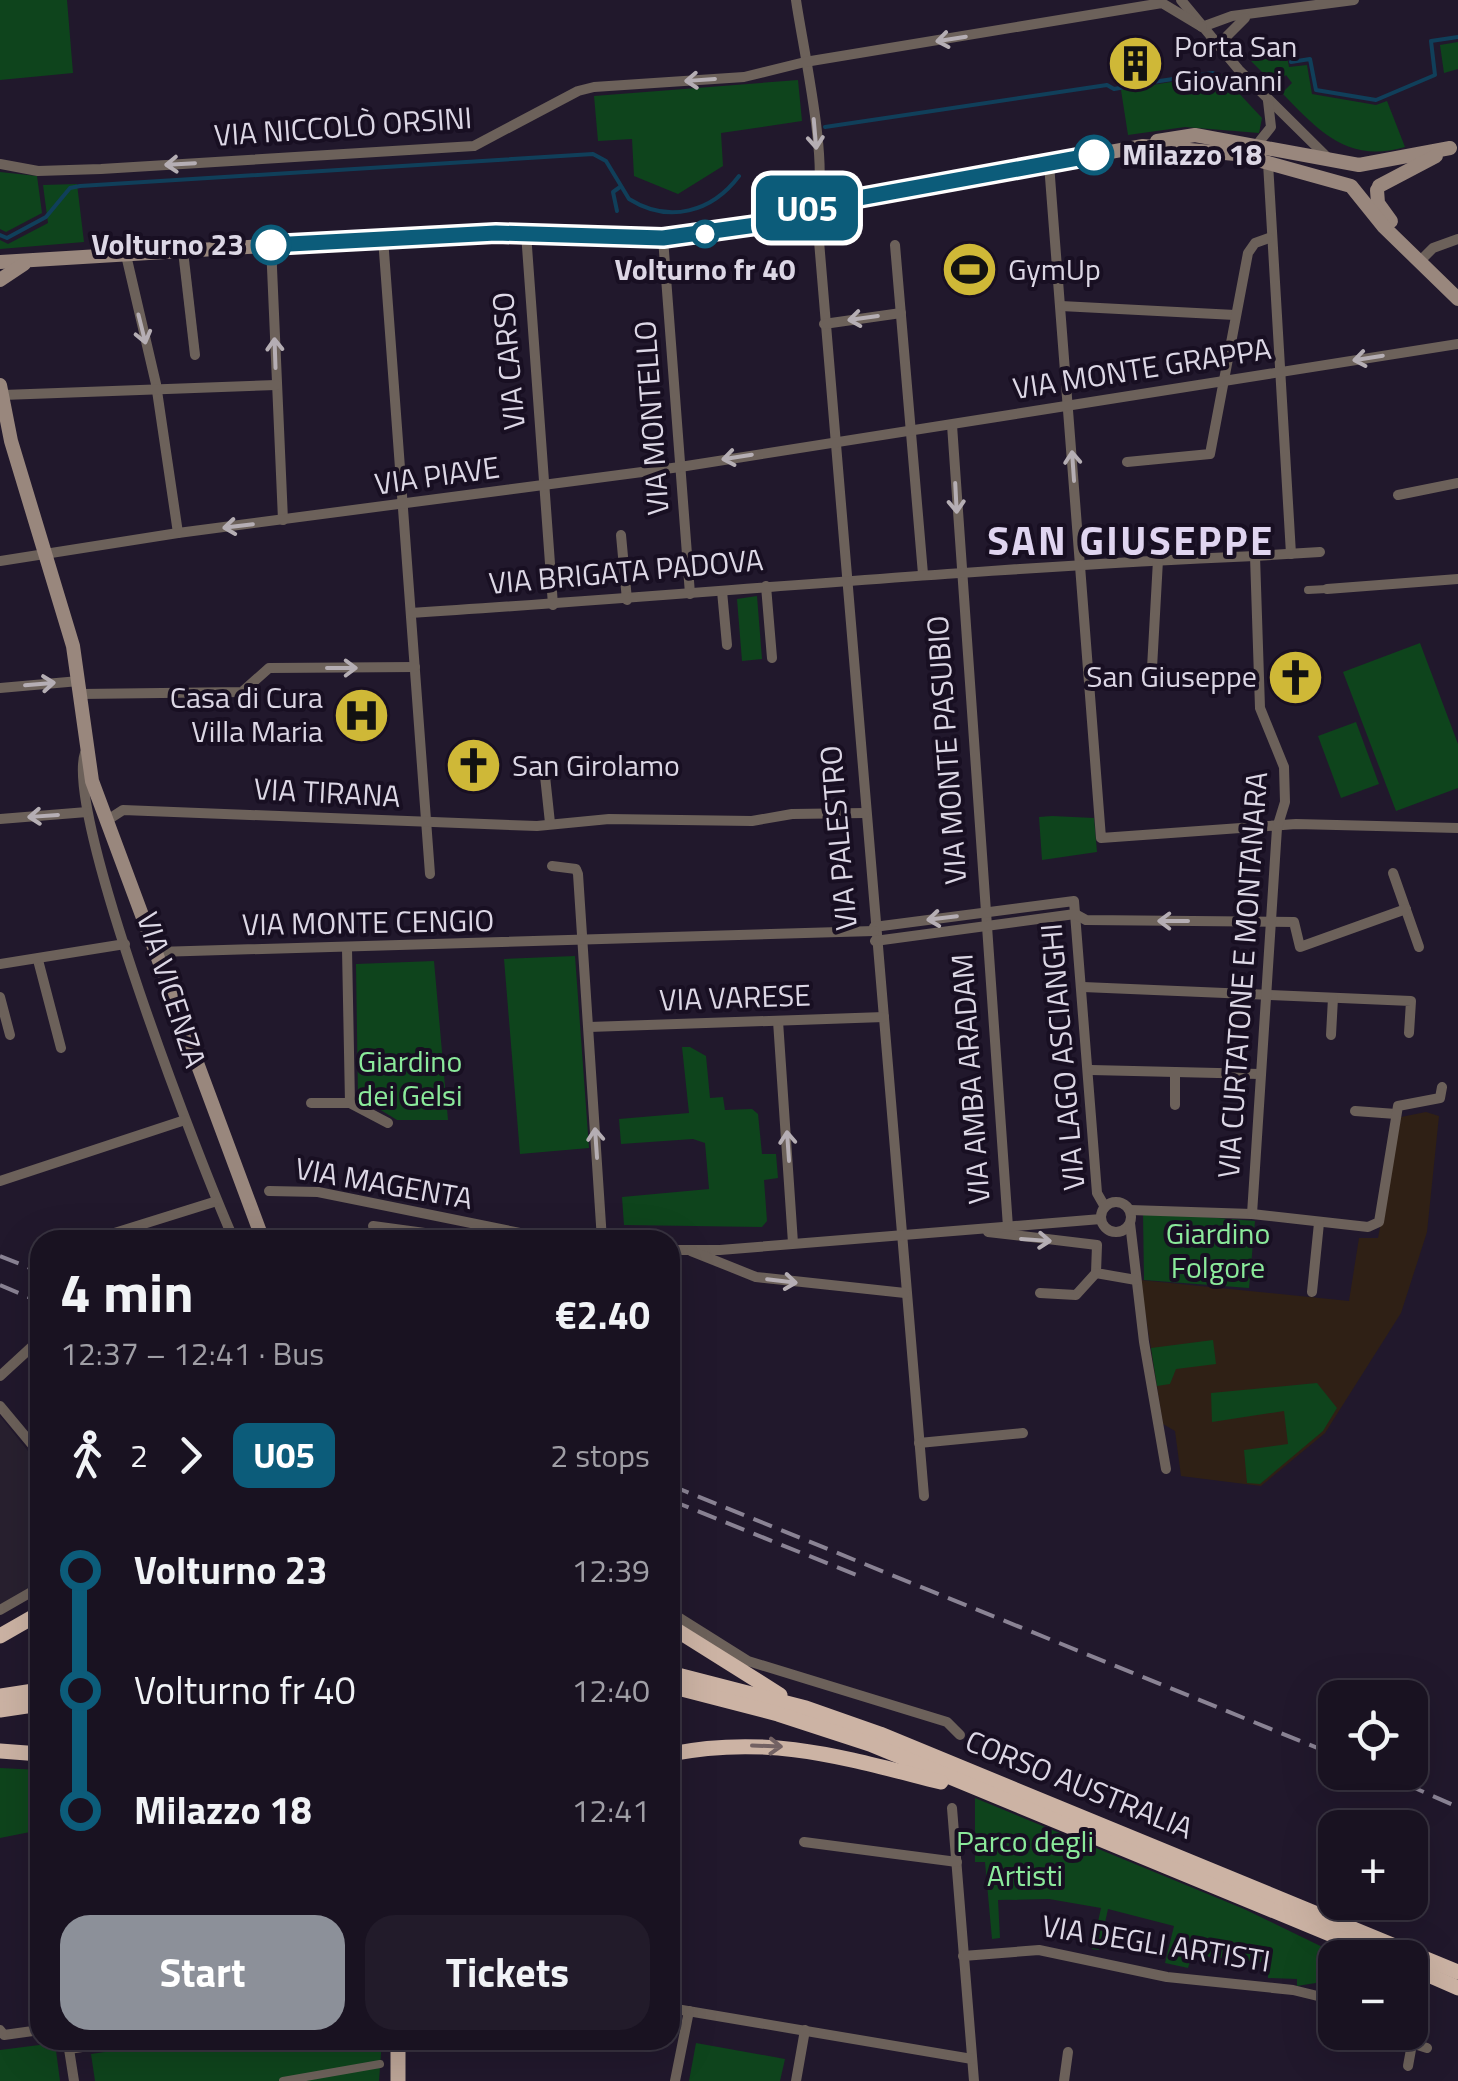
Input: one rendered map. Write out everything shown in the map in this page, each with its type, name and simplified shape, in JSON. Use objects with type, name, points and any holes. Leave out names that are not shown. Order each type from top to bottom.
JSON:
[{"type":"highway","points":[[0,1636],[30,1619]]},
{"type":"highway","points":[[680,1632],[806,1708]]},
{"type":"highway","name":"CORSO AUSTRALIA","points":[[680,1676],[806,1708],[1092,1818],[1458,1972]]},
{"type":"highway","name":"CORSO AUSTRALIA","points":[[680,1689],[825,1728],[1345,1940]]},
{"type":"highway","points":[[0,1696],[30,1692]]},
{"type":"highway","points":[[0,1710],[30,1706]]},
{"type":"highway","points":[[680,1752],[722,1746],[807,1748],[1004,1799]]},
{"type":"highway","points":[[0,1751],[30,1753]]},
{"type":"highway","points":[[1428,1975],[1458,1988]]},
{"type":"main road","points":[[756,225],[814,207],[1147,145],[1186,134],[1378,170],[1378,203],[1401,239],[1458,299]]},
{"type":"main road","points":[[1147,145],[1236,154],[1355,190],[1378,188],[1454,147]]},
{"type":"main road","points":[[1401,239],[1384,227],[1355,190],[1350,174],[1364,165],[1454,147]]},
{"type":"main road","points":[[1,262],[384,238],[526,234],[663,238],[756,225],[817,226],[850,203]]},
{"type":"main road","name":"VIA PALESTRO","points":[[814,207],[817,226]]},
{"type":"main road","points":[[0,280],[32,262]]},
{"type":"main road","name":"VIA VICENZA","points":[[1,390],[80,688],[86,752],[106,821],[250,1196]]},
{"type":"main road","name":"VIA VICENZA","points":[[0,413],[12,441]]},
{"type":"main road","points":[[250,1196],[260,1230]]},
{"type":"main road","points":[[250,1196],[267,1230]]},
{"type":"main road","points":[[398,2050],[398,2081]]},
{"type":"street","name":"VIA PALESTRO","points":[[796,0],[820,193],[814,207]]},
{"type":"street","points":[[1182,0],[1226,56],[1330,160]]},
{"type":"street","points":[[1202,28],[1220,19],[1354,0]]},
{"type":"street","name":"VIA NICCOLÒ ORSINI","points":[[0,164],[38,170],[101,169],[474,146],[578,91],[744,77],[806,62],[1162,2],[1202,28]]},
{"type":"street","points":[[1226,56],[1232,27],[1251,15]]},
{"type":"street","points":[[1236,154],[1258,146],[1270,128],[1268,100]]},
{"type":"street","points":[[1268,163],[1269,238],[1291,554]]},
{"type":"street","points":[[1049,164],[1101,838],[1296,824],[1458,828]]},
{"type":"street","name":"VIA PALESTRO","points":[[817,226],[924,1496]]},
{"type":"street","name":"VIA CARSO","points":[[526,234],[553,605]]},
{"type":"street","points":[[384,238],[430,874]]},
{"type":"street","name":"VIA MONTELLO","points":[[663,238],[690,594]]},
{"type":"street","points":[[1127,462],[1210,454],[1248,252],[1255,242],[1269,238]]},
{"type":"street","points":[[1421,260],[1434,248],[1458,239]]},
{"type":"street","points":[[895,244],[923,574]]},
{"type":"street","points":[[271,245],[283,520]]},
{"type":"street","points":[[183,251],[195,355]]},
{"type":"street","points":[[126,255],[156,391],[178,533]]},
{"type":"street","points":[[1061,306],[1235,315]]},
{"type":"street","points":[[824,324],[901,313]]},
{"type":"street","name":"VIA MONTE GRAPPA","points":[[834,442],[1458,344]]},
{"type":"street","points":[[1,390],[156,391],[276,385]]},
{"type":"street","name":"VIA MONTE PASUBIO","points":[[952,425],[985,926]]},
{"type":"street","name":"VIA PIAVE","points":[[0,562],[178,533],[404,506],[834,442]]},
{"type":"street","points":[[1398,495],[1458,483]]},
{"type":"street","points":[[621,535],[628,600]]},
{"type":"street","name":"VIA BRIGATA PADOVA","points":[[412,614],[960,571],[1320,552]]},
{"type":"street","name":"VIA CURTATONE E MONTANARA","points":[[1252,1214],[1277,828],[1285,802],[1284,767],[1260,708],[1254,556]]},
{"type":"street","points":[[1151,686],[1158,560]]},
{"type":"street","points":[[1308,590],[1458,579]]},
{"type":"street","points":[[766,586],[772,658]]},
{"type":"street","points":[[722,591],[727,645]]},
{"type":"street","points":[[0,688],[242,692],[270,668],[415,667]]},
{"type":"street","name":"VIA VICENZA","points":[[86,752],[80,769],[87,812],[125,944],[185,1120],[230,1230]]},
{"type":"street","points":[[546,776],[550,824]]},
{"type":"street","name":"VIA TIRANA","points":[[106,821],[118,811],[550,824],[637,819],[752,822],[792,814],[866,813]]},
{"type":"street","points":[[0,819],[87,812]]},
{"type":"street","points":[[552,866],[578,871],[601,1230]]},
{"type":"street","points":[[1393,873],[1419,947]]},
{"type":"street","name":"VIA LAGO ASCIANGHI","points":[[984,914],[1074,900],[1091,1070],[1097,1192],[1105,1207]]},
{"type":"street","points":[[874,933],[985,926],[1075,914],[1086,920],[1294,922],[1300,947],[1406,909]]},
{"type":"street","points":[[874,933],[984,914]]},
{"type":"street","name":"VIA AMBA ARADAM","points":[[985,926],[1008,1227]]},
{"type":"street","name":"VIA MONTE CENGIO","points":[[157,952],[874,933]]},
{"type":"street","points":[[0,964],[125,944]]},
{"type":"street","points":[[348,949],[350,1103]]},
{"type":"street","points":[[38,960],[61,1048]]},
{"type":"street","points":[[1083,987],[1411,1001],[1410,1033]]},
{"type":"street","points":[[0,997],[10,1035]]},
{"type":"street","points":[[1331,1035],[1332,998]]},
{"type":"street","name":"VIA VARESE","points":[[589,1028],[884,1018]]},
{"type":"street","points":[[778,1021],[794,1244]]},
{"type":"street","points":[[1091,1070],[1260,1074]]},
{"type":"street","points":[[1174,1072],[1175,1105]]},
{"type":"street","points":[[1101,1220],[1105,1207],[1118,1202],[1130,1210],[1252,1214],[1368,1227],[1379,1222],[1398,1106],[1440,1098],[1442,1087]]},
{"type":"street","points":[[310,1103],[350,1103],[388,1123]]},
{"type":"street","points":[[1355,1111],[1396,1114]]},
{"type":"street","points":[[0,1181],[185,1120]]},
{"type":"street","name":"VIA MAGENTA","points":[[269,1191],[318,1192],[495,1230]]},
{"type":"street","points":[[124,1230],[217,1201]]},
{"type":"street","points":[[1130,1210],[1130,1249],[1166,1469]]},
{"type":"street","points":[[680,1250],[1101,1220],[1130,1249]]},
{"type":"street","points":[[1116,1232],[1130,1223]]},
{"type":"street","points":[[1312,1292],[1319,1223]]},
{"type":"street","name":"VIA MAGENTA","points":[[372,1226],[402,1230]]},
{"type":"street","points":[[980,1229],[1014,1238],[1093,1244],[1096,1273],[1076,1295],[1040,1294]]},
{"type":"street","points":[[690,1251],[756,1277],[905,1293]]},
{"type":"street","points":[[1096,1273],[1136,1280]]},
{"type":"street","points":[[0,1376],[30,1348]]},
{"type":"street","points":[[0,1406],[30,1442]]},
{"type":"street","points":[[919,1443],[1023,1432]]},
{"type":"street","points":[[0,1610],[30,1593]]},
{"type":"street","name":"CORSO AUSTRALIA","points":[[680,1618],[748,1661],[946,1722],[960,1735]]},
{"type":"street","points":[[952,1808],[974,2081]]},
{"type":"street","points":[[804,1842],[957,1862]]},
{"type":"street","name":"VIA DEGLI ARTISTI","points":[[963,1956],[1039,1950],[1167,1977],[1318,1994]]},
{"type":"street","points":[[680,2010],[972,2059]]},
{"type":"street","points":[[675,2081],[688,2011]]},
{"type":"street","points":[[0,2030],[4,2034],[30,2031]]},
{"type":"street","points":[[796,2081],[805,2030]]},
{"type":"street","points":[[69,2050],[74,2081]]},
{"type":"street","points":[[1408,2066],[1411,2050]]},
{"type":"street","points":[[1064,2081],[1068,2052]]},
{"type":"street","points":[[283,2081],[380,2064]]},
{"type":"shaded area","points":[[1426,1112],[1439,1116],[1427,1232],[1401,1313],[1325,1433],[1261,1486],[1181,1476],[1175,1431],[1163,1424],[1140,1280],[1349,1301],[1359,1238],[1378,1238],[1401,1117]]},
{"type":"shaded area","points":[[0,1416],[30,1454],[30,1588],[0,1605]]},
{"type":"green space","points":[[0,0],[67,0],[73,73],[0,80]]},
{"type":"green space","points":[[1458,42],[1458,69],[1444,73],[1440,45]]},
{"type":"green space","points":[[1287,56],[1289,67],[1307,65],[1312,94],[1376,105],[1387,101],[1405,147],[1367,151],[1336,141],[1322,131],[1282,93],[1292,83],[1286,75],[1275,85],[1251,61]]},
{"type":"green space","points":[[1221,74],[1262,118],[1259,133],[1185,127],[1128,135],[1121,90]]},
{"type":"green space","points":[[798,80],[802,121],[721,133],[723,166],[678,194],[634,176],[632,139],[598,141],[594,96]]},
{"type":"green space","points":[[0,172],[37,176],[42,213],[6,232],[0,229]]},
{"type":"green space","points":[[77,184],[84,242],[0,249],[0,240],[8,244],[48,223],[43,185]]},
{"type":"green space","points":[[757,596],[762,659],[742,661],[737,599]]},
{"type":"green space","points":[[1420,643],[1458,744],[1458,788],[1396,811],[1343,672]]},
{"type":"green space","points":[[1356,722],[1379,784],[1341,798],[1318,736]]},
{"type":"green space","points":[[1039,817],[1094,818],[1097,852],[1042,860]]},
{"type":"green space","points":[[575,956],[589,1148],[520,1154],[504,959]]},
{"type":"green space","name":"Giardino dei Gelsi","points":[[434,961],[448,1120],[397,1120],[358,1096],[356,964]]},
{"type":"green space","points":[[682,1047],[706,1056],[710,1098],[723,1097],[725,1110],[752,1109],[758,1114],[762,1154],[776,1154],[778,1178],[764,1180],[767,1221],[762,1227],[624,1225],[622,1197],[709,1189],[705,1143],[693,1139],[621,1144],[619,1119],[689,1113]]},
{"type":"green space","name":"Giardino Folgore","points":[[1143,1212],[1255,1221],[1249,1288],[1144,1280]]},
{"type":"green space","points":[[1213,1340],[1216,1364],[1176,1369],[1170,1384],[1157,1386],[1151,1348]]},
{"type":"green space","points":[[1317,1383],[1337,1408],[1323,1431],[1260,1484],[1247,1483],[1244,1450],[1288,1444],[1284,1411],[1212,1422],[1211,1393]]},
{"type":"green space","points":[[0,1768],[30,1770],[30,1832],[0,1838]]},
{"type":"green space","name":"Parco degli Artisti","points":[[975,1798],[1244,1909],[1318,1945],[1318,1983],[1297,1986],[1297,1979],[1268,1978],[1268,1963],[1192,1955],[1188,1968],[1165,1963],[1174,1926],[1108,1909],[1099,1950],[1092,1949],[1101,1908],[1049,1899],[998,1900],[1000,1938],[992,1939],[985,1862],[975,1862]]},
{"type":"green space","points":[[696,2043],[785,2059],[780,2081],[689,2081]]},
{"type":"green space","points":[[30,2046],[30,2050],[56,2050],[60,2081],[0,2081],[0,2050]]},
{"type":"green space","points":[[118,2050],[381,2050],[379,2081],[95,2081],[91,2054]]},
{"type":"waterway","points":[[1291,62],[1310,59],[1316,90],[1376,100],[1435,75],[1431,41],[1458,37]]},
{"type":"waterway","points":[[1153,82],[1213,73]]},
{"type":"waterway","points":[[825,127],[1107,85],[1114,89],[1131,86]]},
{"type":"waterway","points":[[0,235],[7,238],[46,217],[70,188],[80,186],[593,154],[606,161],[629,199],[644,207],[674,212],[703,206],[739,176]]},
{"type":"waterway","points":[[617,211],[613,192],[620,187]]},
{"type":"railway","points":[[0,1256],[30,1268]]},
{"type":"railway","points":[[0,1285],[30,1298]]},
{"type":"railway","points":[[680,1489],[1318,1748]]},
{"type":"railway","points":[[680,1504],[859,1576]]},
{"type":"railway","points":[[1419,1790],[1458,1807]]},
{"type":"bus line","name":"U05","points":[[271,245],[496,233],[601,238],[711,233],[756,225],[815,206],[850,203],[1094,155]]},
{"type":"place","name":"Porta San Giovanni","points":[[1135,64]]},
{"type":"place","name":"Milazzo 18","points":[[1094,155]]},
{"type":"place","name":"Volturno fr 40","points":[[705,234]]},
{"type":"place","name":"Volturno 23","points":[[271,245]]},
{"type":"place","name":"GymUp","points":[[969,270]]},
{"type":"place","name":"San Giuseppe","points":[[1296,677]]},
{"type":"place","name":"Casa di Cura Villa Maria","points":[[362,715]]},
{"type":"place","name":"San Girolamo","points":[[473,766]]},
{"type":"district","name":"SAN GIUSEPPE","points":[[1131,541]]}]
